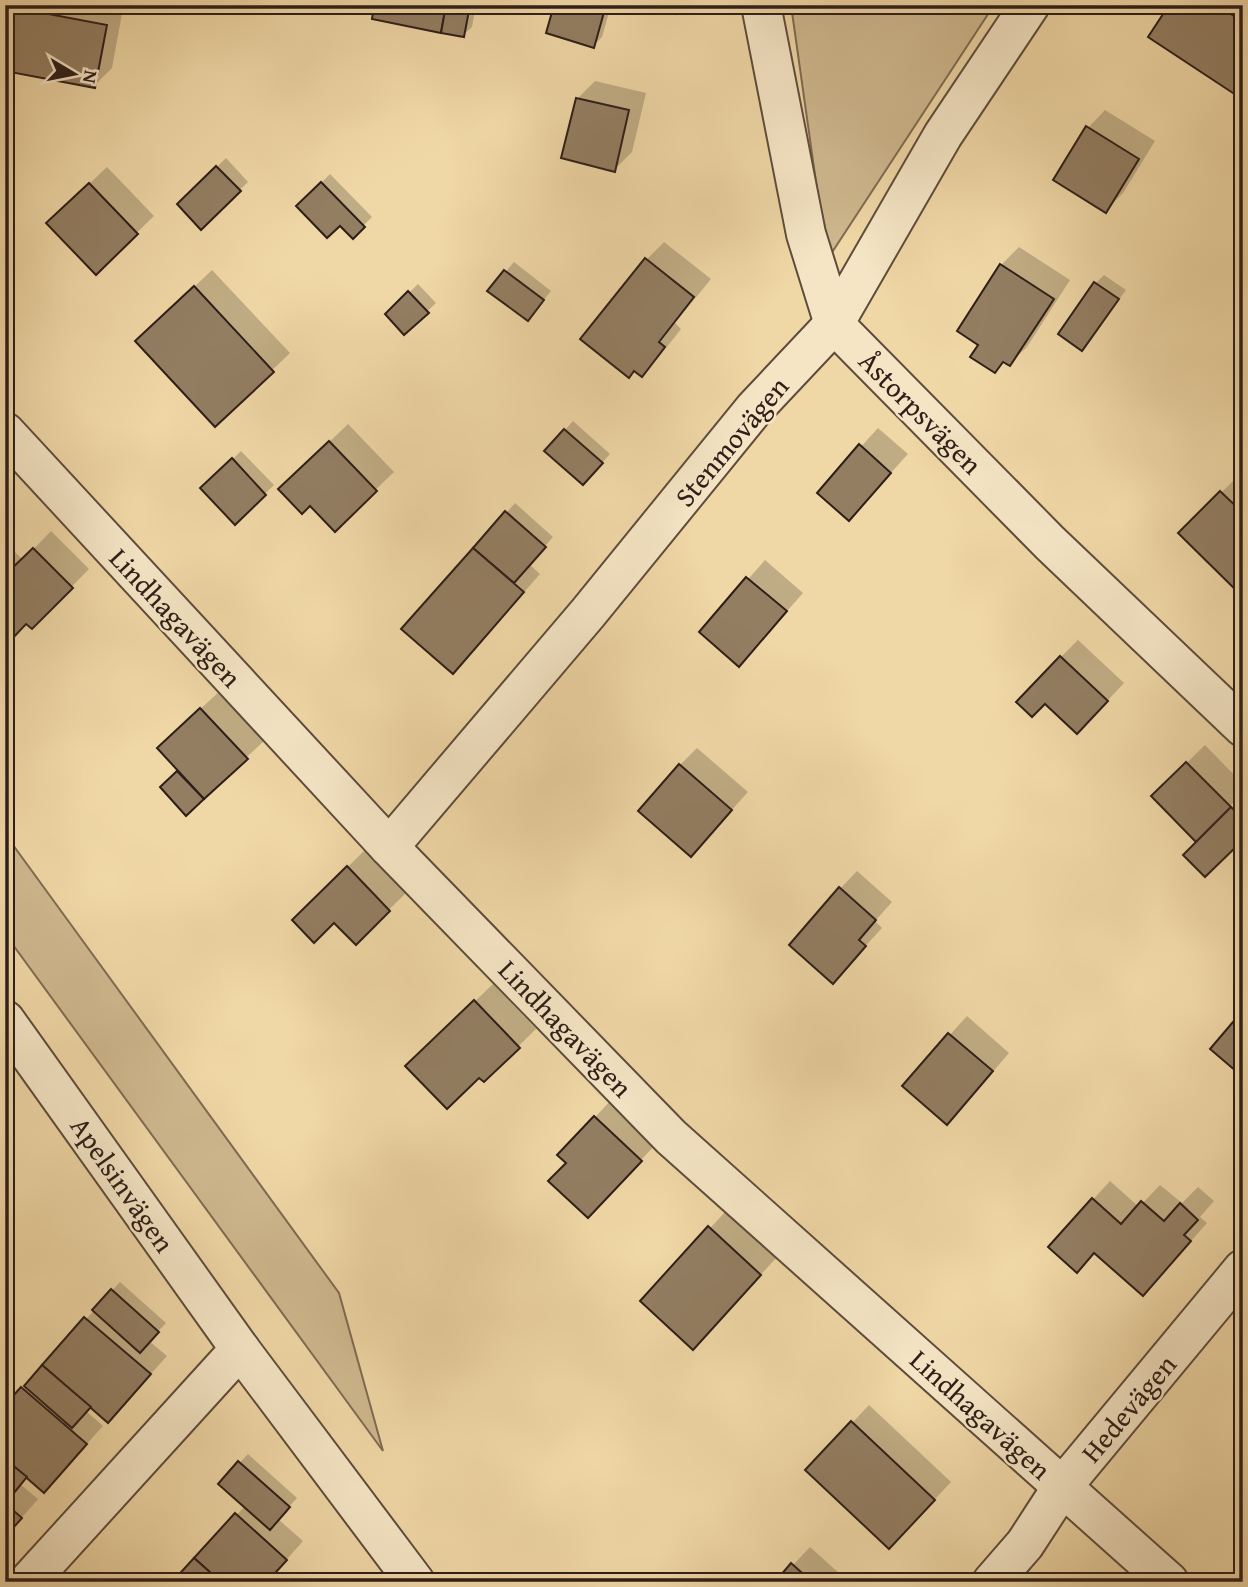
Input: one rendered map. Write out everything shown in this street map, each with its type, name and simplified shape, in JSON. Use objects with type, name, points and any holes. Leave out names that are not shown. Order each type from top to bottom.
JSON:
[{"type":"street","name":"Åstorpsvägen","points":[[761,5],[806,234],[834,324],[1050,542],[1243,727]]},
{"type":"street","name":"Stenmovägen","points":[[389,847],[588,613],[754,409],[834,324],[943,135],[1030,5]]},
{"type":"street","name":"Lindhagavägen","points":[[5,432],[389,847],[671,1137],[1169,1582]]},
{"type":"street","name":"Apelsinvägen","points":[[5,1020],[240,1349],[415,1582]]},
{"type":"street","name":"Hedevägen","points":[[992,1582],[1025,1544],[1062,1487],[1243,1269]]},
{"type":"street","points":[[28,1582],[240,1349]]},
{"type":"shaded area","points":[[791,5],[994,5],[827,260]]},
{"type":"shaded area","points":[[5,834],[339,1293],[383,1451],[5,934]]},
{"type":"building","points":[[374,5],[446,5],[441,33],[372,19]]},
{"type":"building","points":[[446,5],[470,5],[464,37],[441,33]]},
{"type":"building","points":[[554,5],[606,5],[594,48],[546,33]]},
{"type":"building","points":[[648,5],[678,5],[675,14]]},
{"type":"building","points":[[1169,5],[1217,5],[1243,22],[1242,99],[1148,37]]},
{"type":"building","points":[[6,6],[107,25],[95,88],[5,71]]},
{"type":"building","points":[[576,98],[629,110],[615,172],[561,158]]},
{"type":"building","points":[[1086,126],[1139,159],[1106,213],[1053,180]]},
{"type":"building","points":[[216,166],[241,191],[201,230],[177,204]]},
{"type":"building","points":[[321,182],[365,227],[353,239],[340,226],[327,238],[296,206]]},
{"type":"building","points":[[89,183],[138,234],[96,275],[46,223]]},
{"type":"building","points":[[645,258],[694,297],[659,342],[665,347],[642,377],[634,371],[629,378],[580,339]]},
{"type":"building","points":[[1000,264],[1054,299],[1010,366],[1003,362],[995,373],[970,357],[978,345],[957,331]]},
{"type":"building","points":[[504,270],[544,300],[528,321],[487,291]]},
{"type":"building","points":[[1094,282],[1119,299],[1082,351],[1058,334]]},
{"type":"building","points":[[194,286],[274,372],[215,427],[135,341]]},
{"type":"building","points":[[408,291],[429,313],[404,335],[385,314]]},
{"type":"building","points":[[564,429],[603,463],[583,485],[544,451]]},
{"type":"building","points":[[329,441],[377,491],[335,532],[310,506],[302,514],[278,489]]},
{"type":"building","points":[[859,444],[891,473],[849,521],[817,493]]},
{"type":"building","points":[[232,458],[266,495],[235,525],[200,488]]},
{"type":"building","points":[[1220,491],[1243,513],[1243,597],[1178,533]]},
{"type":"building","points":[[505,511],[546,547],[514,583],[473,548]]},
{"type":"building","points":[[33,548],[73,588],[32,629],[26,624],[10,641],[5,636],[5,575]]},
{"type":"building","points":[[473,548],[524,592],[453,674],[401,629]]},
{"type":"building","points":[[746,577],[787,611],[739,667],[699,632]]},
{"type":"building","points":[[1060,656],[1108,701],[1077,734],[1045,704],[1032,717],[1016,702]]},
{"type":"building","points":[[200,708],[248,759],[204,799],[157,748]]},
{"type":"building","points":[[1186,762],[1231,807],[1196,842],[1151,796]]},
{"type":"building","points":[[679,764],[732,810],[691,857],[638,811]]},
{"type":"building","points":[[177,771],[204,799],[186,816],[160,787]]},
{"type":"building","points":[[1231,807],[1243,819],[1243,840],[1205,877],[1183,855]]},
{"type":"building","points":[[347,866],[390,911],[356,945],[334,923],[314,943],[292,920]]},
{"type":"building","points":[[839,887],[876,920],[859,940],[866,946],[833,984],[789,945]]},
{"type":"building","points":[[474,1000],[520,1048],[484,1082],[479,1078],[447,1109],[405,1066]]},
{"type":"building","points":[[1233,1022],[1243,1030],[1243,1077],[1210,1049]]},
{"type":"building","points":[[948,1033],[993,1071],[947,1125],[902,1086]]},
{"type":"building","points":[[594,1116],[642,1161],[588,1218],[548,1181],[566,1163],[557,1155]]},
{"type":"building","points":[[1092,1198],[1121,1224],[1141,1201],[1164,1221],[1180,1203],[1198,1220],[1184,1235],[1191,1241],[1143,1296],[1094,1253],[1077,1273],[1048,1247]]},
{"type":"building","points":[[708,1226],[761,1275],[693,1350],[640,1301]]},
{"type":"building","points":[[111,1289],[159,1332],[140,1353],[92,1310]]},
{"type":"building","points":[[84,1317],[151,1374],[108,1423],[42,1365]]},
{"type":"building","points":[[42,1365],[91,1407],[72,1428],[24,1386]]},
{"type":"building","points":[[21,1387],[87,1444],[44,1493],[5,1459],[5,1405]]},
{"type":"building","points":[[851,1421],[935,1500],[889,1549],[805,1470]]},
{"type":"building","points":[[5,1459],[27,1477],[9,1499],[5,1496]]},
{"type":"building","points":[[238,1461],[290,1507],[270,1530],[218,1484]]},
{"type":"building","points":[[5,1503],[22,1518],[5,1537]]},
{"type":"building","points":[[235,1513],[287,1560],[267,1582],[221,1582],[194,1558]]},
{"type":"building","points":[[194,1558],[221,1582],[172,1582]]},
{"type":"building","points":[[791,1563],[812,1582],[775,1582]]}]
